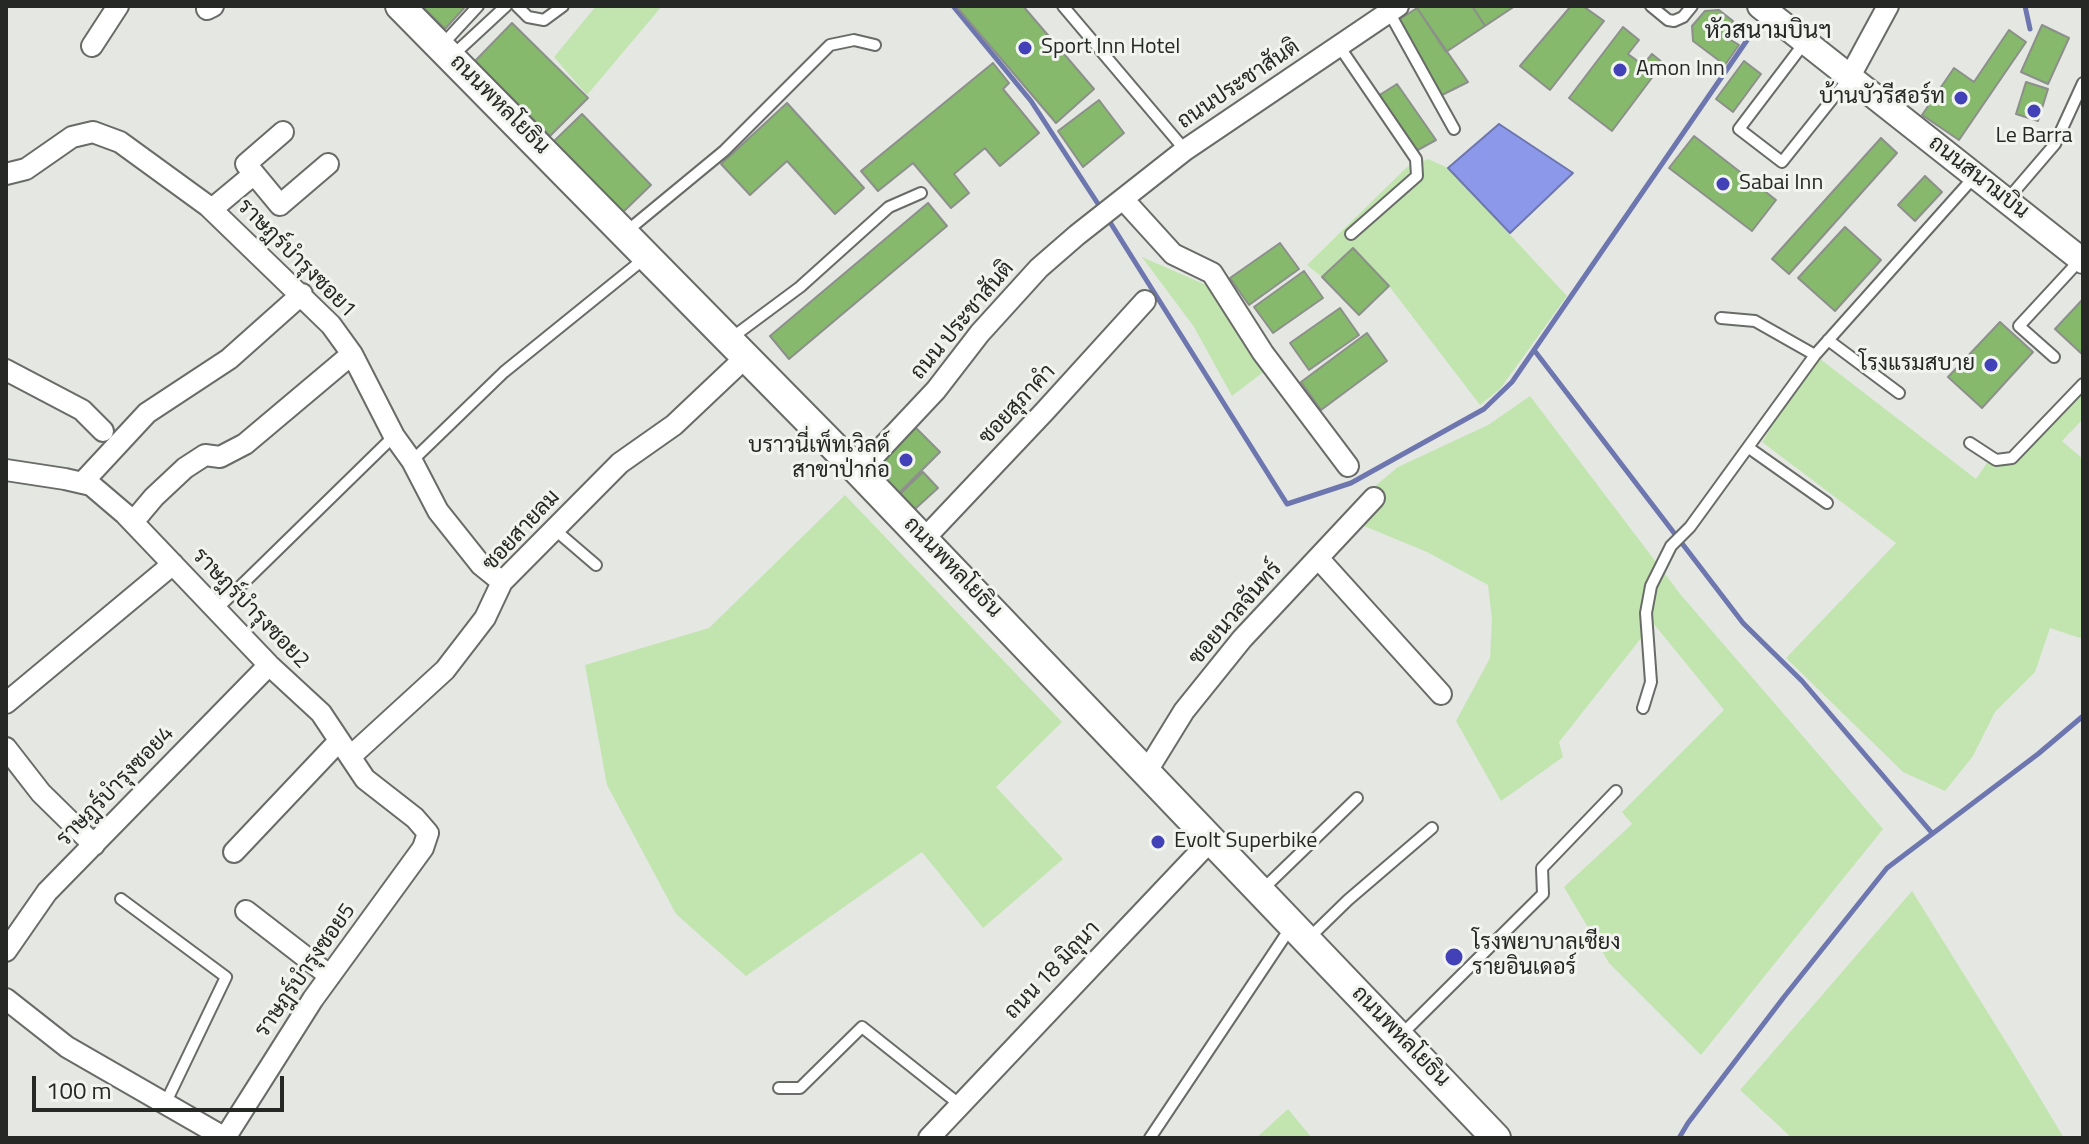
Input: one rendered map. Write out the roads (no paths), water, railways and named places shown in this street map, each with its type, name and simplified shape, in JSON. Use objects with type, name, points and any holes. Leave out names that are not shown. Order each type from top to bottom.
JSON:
[{"type":"main road","name":"ถนนพหลโยธิน","points":[[400,6],[626,232],[924,539],[1496,1138]]},
{"type":"street","points":[[92,46],[118,6]]},
{"type":"street","name":"ถนนสนามบิน","points":[[1760,6],[2082,260]]},
{"type":"street","points":[[1849,78],[1888,6]]},
{"type":"street","name":"ถนนประชาสันติ","points":[[1110,209],[1185,150],[1394,9]]},
{"type":"street","name":"ราษฎร์บำรุงซอย1","points":[[6,174],[26,169],[72,137],[93,132],[120,142],[212,209],[331,325],[352,354],[394,436],[412,461],[438,511],[481,565],[502,582]]},
{"type":"street","points":[[283,132],[246,164],[280,205],[328,164]]},
{"type":"street","points":[[212,209],[254,174]]},
{"type":"street","points":[[1110,209],[1173,254],[1212,273],[1263,353],[1348,466]]},
{"type":"street","name":"ถนน ประชาสันติ","points":[[859,472],[936,390],[980,333],[1039,268],[1110,209]]},
{"type":"street","points":[[82,483],[147,413],[229,359],[302,294]]},
{"type":"street","name":"ซอยสุภาคำ","points":[[924,539],[1145,301]]},
{"type":"street","name":"ซอยสายลม","points":[[234,852],[345,748],[445,670],[485,618],[502,582],[620,463],[674,425],[738,348]]},
{"type":"street","points":[[133,522],[185,468],[205,455],[220,457],[245,444],[352,354]]},
{"type":"street","points":[[6,370],[82,410],[103,431]]},
{"type":"street","name":"ราษฎร์บำรุงซอย2","points":[[6,470],[91,485],[133,522],[269,665],[321,713],[365,779],[415,818],[428,833]]},
{"type":"street","name":"ซอยนวลจันทร์","points":[[1147,771],[1184,711],[1242,639],[1374,498]]},
{"type":"street","points":[[1318,558],[1441,694]]},
{"type":"street","points":[[6,703],[173,564]]},
{"type":"street","name":"ราษฎร์บำรุงซอย4","points":[[6,951],[47,892],[269,665]]},
{"type":"street","points":[[6,748],[41,793],[94,845]]},
{"type":"street","name":"ราษฎร์บำรุงซอย5","points":[[225,1138],[330,976],[423,848],[428,833]]},
{"type":"street","name":"ถนน 18 มิถุนา","points":[[929,1138],[1212,839]]},
{"type":"street","points":[[246,911],[330,976]]},
{"type":"street","points":[[6,999],[67,1047],[225,1138]]},
{"type":"lane","points":[[446,52],[478,6]]},
{"type":"lane","points":[[446,52],[506,6]]},
{"type":"lane","points":[[517,6],[528,17],[544,20],[563,6]]},
{"type":"lane","points":[[1063,6],[1185,150]]},
{"type":"lane","points":[[1651,6],[1668,20],[1674,21],[1683,17],[1692,6]]},
{"type":"lane","points":[[1394,9],[1454,129]]},
{"type":"lane","points":[[626,232],[724,151],[830,45],[854,40],[875,45]]},
{"type":"lane","points":[[1805,42],[1739,129],[1782,162],[1849,78]]},
{"type":"lane","points":[[1339,46],[1416,159],[1417,176],[1351,234]]},
{"type":"lane","points":[[2007,200],[2055,144],[2083,83]]},
{"type":"lane","points":[[1643,708],[1651,682],[1646,613],[1651,586],[1674,543],[1749,448],[1815,355],[1975,175]]},
{"type":"lane","points":[[738,348],[889,207],[921,193]]},
{"type":"lane","points":[[412,461],[504,372],[648,255]]},
{"type":"lane","points":[[2054,357],[2019,326],[2082,260]]},
{"type":"lane","points":[[1721,318],[1755,321],[1815,355]]},
{"type":"lane","points":[[1828,340],[1899,393]]},
{"type":"lane","points":[[1970,443],[1996,460],[2012,458],[2083,384]]},
{"type":"lane","points":[[217,609],[394,436]]},
{"type":"lane","points":[[1749,448],[1827,503]]},
{"type":"lane","points":[[554,529],[596,565]]},
{"type":"lane","points":[[1399,1037],[1543,894],[1542,868],[1616,791]]},
{"type":"lane","points":[[1261,891],[1357,798]]},
{"type":"lane","points":[[1150,1138],[1300,932],[1348,900],[1432,828]]},
{"type":"lane","points":[[121,899],[226,977],[165,1104]]},
{"type":"lane","points":[[779,1088],[800,1088],[862,1027],[959,1104]]},
{"type":"water","points":[[1499,124],[1573,173],[1510,233],[1448,168]]},
{"type":"waterway","points":[[953,6],[1031,101],[1102,210]]},
{"type":"waterway","points":[[2025,6],[2030,29]]},
{"type":"waterway","points":[[1752,33],[1534,350],[1743,623],[1802,681],[1932,833]]},
{"type":"waterway","points":[[1108,219],[1287,504],[1351,483],[1484,409],[1512,382],[1534,350]]},
{"type":"waterway","points":[[1679,1138],[1784,997],[1887,868],[2038,754],[2083,716]]},
{"type":"place","name":"Sport Inn Hotel","points":[[1025,48]]},
{"type":"place","name":"Amon Inn","points":[[1620,70]]},
{"type":"place","name":"บ้านบัวรีสอร์ท","points":[[1961,98]]},
{"type":"place","name":"Le Barra","points":[[2034,111]]},
{"type":"place","name":"Sabai Inn","points":[[1723,184]]},
{"type":"place","name":"โรงแรมสบาย","points":[[1991,365]]},
{"type":"place","name":"บราวนี่เพ็ทเวิลด์ สาขาป่าก่อ","points":[[906,460]]},
{"type":"place","name":"Evolt Superbike","points":[[1158,842]]},
{"type":"place","name":"โรงพยาบาลเชียง รายอินเดอร์","points":[[1454,957]]},
{"type":"district","name":"หัวสนามบินฯ","points":[[1768,32]]}]
